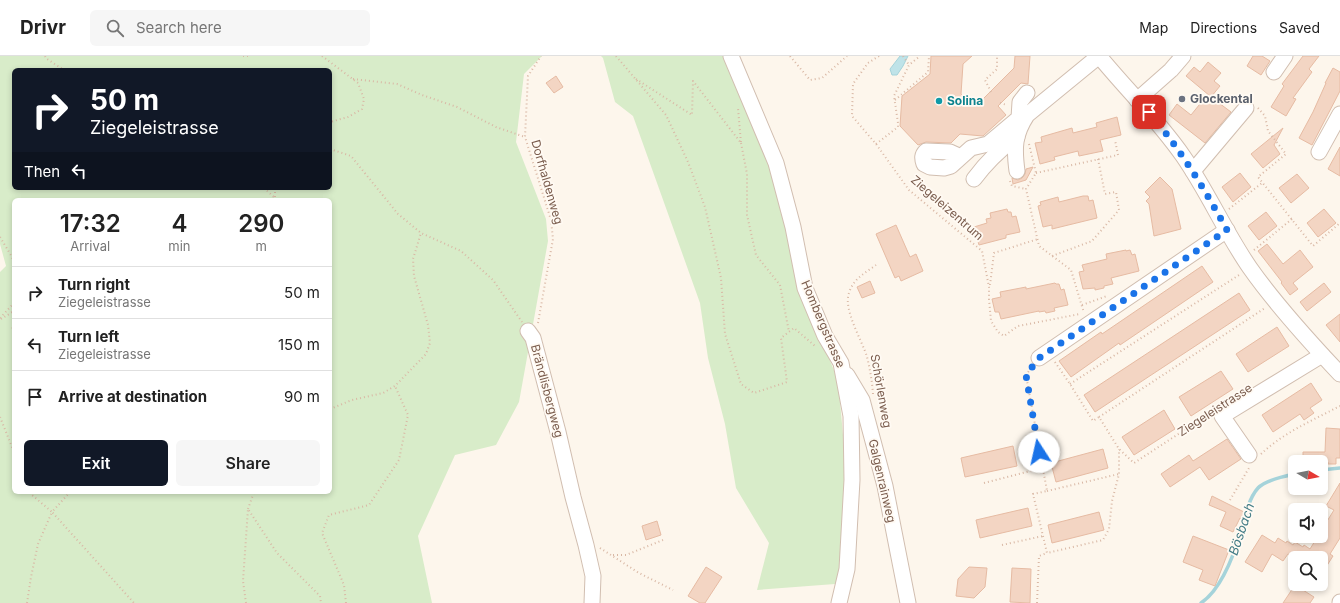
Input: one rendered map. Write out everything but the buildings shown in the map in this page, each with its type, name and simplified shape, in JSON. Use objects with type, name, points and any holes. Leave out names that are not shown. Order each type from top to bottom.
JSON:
[{"type":"street","name":"Hombergstrasse","points":[[731,56],[776,162],[793,228],[805,288],[825,336],[841,363],[851,416],[852,480],[847,568],[839,603]]},
{"type":"street","points":[[974,179],[985,164],[1006,145],[1027,115],[1099,56],[1160,126],[1193,171],[1246,263],[1276,301],[1340,374]]},
{"type":"street","points":[[1137,100],[1171,70],[1183,56]]},
{"type":"street","points":[[1274,72],[1285,56]]},
{"type":"street","points":[[1013,175],[1020,102],[1026,94],[1036,108]]},
{"type":"street","points":[[1193,171],[1246,108]]},
{"type":"street","points":[[1319,152],[1340,114]]},
{"type":"street","points":[[961,157],[971,148],[988,144],[1018,127]]},
{"type":"street","points":[[1044,356],[1227,230]]},
{"type":"street","name":"Brändlisbergweg","points":[[530,335],[558,432],[586,545],[593,576],[592,603]]},
{"type":"street","points":[[1252,460],[1222,416],[1322,355]]},
{"type":"street","name":"Galgenrainweg","points":[[841,363],[862,400],[885,486],[908,603]]},
{"type":"path","points":[[45,56],[61,68]]},
{"type":"path","points":[[243,56],[250,56]]},
{"type":"path","points":[[322,56],[358,83],[364,98],[362,109],[348,117],[332,121]]},
{"type":"path","name":"Dorfhaldenweg","points":[[530,335],[539,322],[553,239],[551,220],[525,137],[528,76],[541,56]]},
{"type":"path","points":[[616,56],[666,115],[688,162],[705,207],[721,278],[725,334],[741,384],[754,393],[787,382],[781,338],[794,328],[820,350]]},
{"type":"path","points":[[790,56],[810,80],[822,78],[847,56]]},
{"type":"path","name":"Ziegeleizentrum","points":[[879,56],[868,63],[853,84],[852,116],[876,144],[909,190],[982,251],[989,287],[992,321],[998,332],[1004,336],[1018,326],[1085,313],[1071,270],[1052,256]]},
{"type":"path","points":[[903,56],[909,65]]},
{"type":"path","points":[[876,144],[898,128],[894,96],[909,65],[920,56]]},
{"type":"path","points":[[895,100],[928,72],[929,56]]},
{"type":"path","points":[[990,92],[985,80],[997,69],[997,56]]},
{"type":"path","points":[[634,78],[692,115],[693,81],[741,143]]},
{"type":"path","points":[[354,80],[397,84],[422,95],[457,107],[496,127],[525,137]]},
{"type":"path","points":[[1246,108],[1257,107],[1265,116],[1268,131],[1286,154],[1258,177],[1313,246],[1340,223]]},
{"type":"path","points":[[738,108],[741,143],[747,174],[747,215],[756,255],[780,285],[788,332]]},
{"type":"path","points":[[1018,127],[1027,133],[1036,172],[1026,189],[1039,246],[1052,256],[1092,241],[1119,210],[1116,192],[1104,194],[1098,159]]},
{"type":"path","points":[[1036,172],[1118,155],[1115,140]]},
{"type":"path","name":"Brändlisbergweg","points":[[332,150],[351,156],[398,214],[421,234],[461,251],[493,280],[530,335]]},
{"type":"path","points":[[1013,175],[1012,186],[1026,189]]},
{"type":"path","points":[[1220,217],[1262,183]]},
{"type":"path","points":[[266,190],[274,198]]},
{"type":"path","points":[[1070,384],[1246,263],[1292,219]]},
{"type":"path","points":[[332,408],[352,400],[383,393],[395,386],[426,354],[430,343],[428,325],[414,276],[413,259],[421,234]]},
{"type":"path","points":[[0,237],[12,257]]},
{"type":"path","points":[[989,287],[992,275],[994,252],[1038,239]]},
{"type":"path","name":"Schörlenweg","points":[[874,396],[867,357],[849,311],[848,294],[856,280],[876,265]]},
{"type":"path","points":[[1047,491],[1026,375],[1044,356],[1070,384],[1093,421],[1276,301]]},
{"type":"path","points":[[0,319],[12,305]]},
{"type":"path","points":[[0,319],[12,312]]},
{"type":"path","points":[[346,603],[344,585],[322,533],[329,515],[369,505],[399,460],[408,415],[395,386]]},
{"type":"path","points":[[1230,500],[1252,460],[1272,444],[1310,421],[1340,406]]},
{"type":"path","name":"Ziegeleistrasse","points":[[1099,417],[1119,450],[1134,463],[1214,411]]},
{"type":"path","points":[[0,417],[12,447]]},
{"type":"path","points":[[1037,603],[1039,556],[1103,540],[1109,529],[1112,501],[1119,474],[1119,450]]},
{"type":"path","points":[[984,483],[1042,468]]},
{"type":"path","points":[[1047,553],[1033,494],[1119,474]]},
{"type":"path","points":[[31,494],[52,512],[134,603]]},
{"type":"path","points":[[28,603],[31,578],[38,544],[52,512],[68,494]]},
{"type":"path","points":[[246,603],[243,581],[248,509],[253,494]]},
{"type":"path","points":[[248,509],[277,553],[320,596],[321,603]]},
{"type":"path","points":[[1002,545],[1043,536]]},
{"type":"path","points":[[613,555],[626,555],[663,540]]},
{"type":"path","points":[[586,545],[597,546],[639,573],[673,590]]},
{"type":"green space","points":[[0,56],[542,56],[524,74],[516,142],[546,219],[548,241],[519,402],[496,445],[455,455],[418,536],[432,603],[0,603],[0,272],[6,266],[0,244]]},
{"type":"green space","points":[[601,56],[726,56],[772,164],[799,286],[838,380],[847,479],[842,571],[835,584],[757,590],[769,543],[736,488],[725,424],[708,358],[700,303],[633,116],[615,102],[603,58]]},
{"type":"water","points":[[900,56],[908,56],[897,75],[892,75],[890,69]]},
{"type":"waterway","name":"Bösbach","points":[[1328,469],[1340,468]]},
{"type":"waterway","name":"Bösbach","points":[[1201,603],[1209,597],[1227,569],[1236,548],[1248,507],[1255,492],[1265,483],[1288,476]]},
{"type":"place","name":"Glockental","points":[[1182,99]]},
{"type":"place","name":"Solina","points":[[939,101]]},
{"type":"route","points":[[1039,452],[1026,375],[1039,358],[1227,230],[1207,193],[1183,155],[1149,112]]}]
